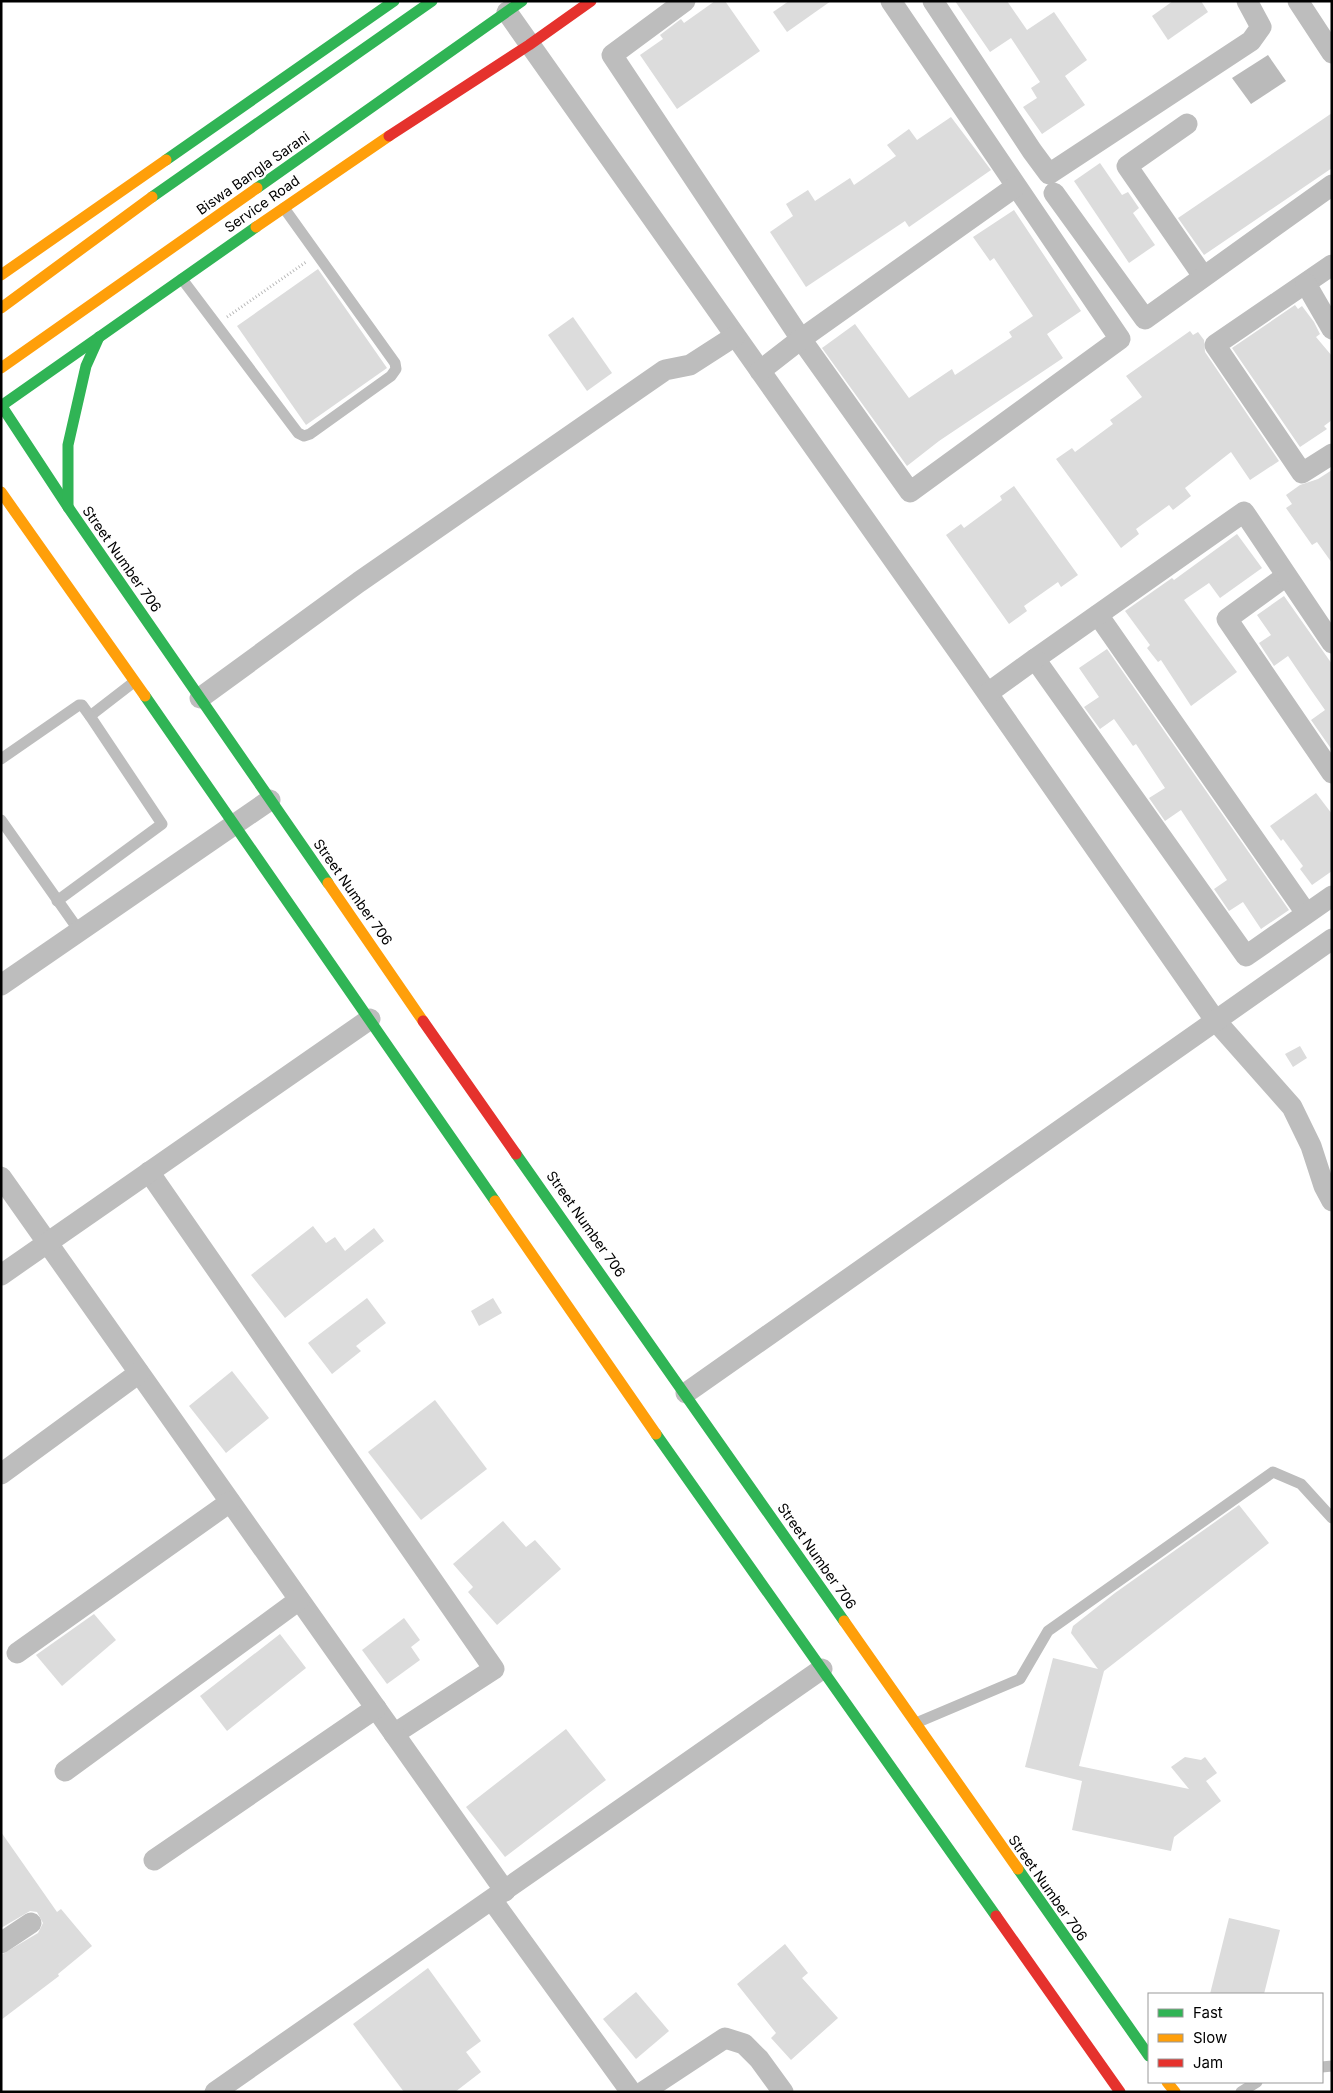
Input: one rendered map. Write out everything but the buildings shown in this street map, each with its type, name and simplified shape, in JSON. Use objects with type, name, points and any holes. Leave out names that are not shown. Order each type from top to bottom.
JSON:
[{"type":"street","points":[[1,275],[394,1]]},
{"type":"street","points":[[1,308],[127,215],[432,1]]},
{"type":"street","name":"Service Road","points":[[68,507],[68,445],[86,366],[99,338],[356,157],[529,45],[591,1]]},
{"type":"street","points":[[685,1],[612,55],[801,339],[910,492],[1120,339],[1015,187],[891,1]]},
{"type":"street","points":[[933,1],[1005,112],[1049,174],[1251,41],[1261,27],[1246,1]]},
{"type":"street","points":[[1298,1],[1332,53]]},
{"type":"street","points":[[515,6],[529,45],[988,693],[1215,1020],[1292,1107],[1311,1146],[1324,1186],[1332,1201]]},
{"type":"street","name":"Biswa Bangla Sarani","points":[[1,368],[515,6]]},
{"type":"street","points":[[1187,124],[1127,166],[1203,276]]},
{"type":"street","points":[[1054,193],[1145,319],[1332,186]]},
{"type":"street","points":[[760,371],[801,339],[1015,187]]},
{"type":"street","points":[[9,256],[25,259]]},
{"type":"street","points":[[1332,265],[1215,345],[1302,473],[1332,454]]},
{"type":"street","points":[[1306,284],[1332,329]]},
{"type":"street","points":[[200,698],[359,582],[665,370],[690,365],[735,336]]},
{"type":"street","points":[[1,406],[99,338]]},
{"type":"street","name":"Street Number 706","points":[[1,406],[68,507],[270,800],[686,1393],[914,1723],[1148,2055]]},
{"type":"street","points":[[1,492],[236,826],[636,1405],[1120,2092]]},
{"type":"street","points":[[988,693],[1244,512],[1332,643]]},
{"type":"street","points":[[9,521],[24,523]]},
{"type":"street","points":[[1286,576],[1227,619],[1332,773]]},
{"type":"street","points":[[1098,614],[1306,913]]},
{"type":"street","points":[[1035,659],[1246,956],[1332,896]]},
{"type":"street","points":[[1,985],[236,826],[270,800]]},
{"type":"street","points":[[686,1393],[1332,939]]},
{"type":"street","points":[[1,1275],[370,1019]]},
{"type":"street","points":[[149,1172],[494,1669],[394,1734]]},
{"type":"street","points":[[1,1177],[394,1734],[499,1896],[631,2092]]},
{"type":"street","points":[[1,1474],[139,1373]]},
{"type":"street","points":[[17,1653],[230,1502]]},
{"type":"street","points":[[65,1771],[299,1600]]},
{"type":"street","points":[[215,2092],[499,1896],[822,1669]]},
{"type":"street","points":[[154,1860],[376,1708]]},
{"type":"street","points":[[1,1943],[31,1923]]},
{"type":"street","points":[[642,2092],[725,2038],[744,2044],[759,2059],[782,2092]]},
{"type":"lane","points":[[182,279],[215,326],[298,433],[304,436],[310,434],[392,376],[396,369],[394,363],[284,207]]},
{"type":"lane","points":[[90,716],[134,682]]},
{"type":"lane","points":[[1,759],[79,705],[82,706],[162,824],[57,900]]},
{"type":"lane","points":[[1,820],[80,932]]},
{"type":"lane","points":[[914,1723],[1020,1679],[1048,1631],[1274,1472],[1301,1484],[1332,1518]]},
{"type":"lane","points":[[1241,2092],[1255,2083]]},
{"type":"path","points":[[215,326],[317,255]]},
{"type":"shaded area","points":[[1268,55],[1286,81],[1251,104],[1232,78]]},
{"type":"traffic: fast","points":[[166,160],[394,1]]},
{"type":"traffic: fast","points":[[152,197],[432,1]]},
{"type":"traffic: fast","points":[[257,188],[522,1]]},
{"type":"traffic: fast","points":[[1,406],[256,227]]},
{"type":"traffic: fast","points":[[68,507],[68,445],[86,366],[99,337]]},
{"type":"traffic: fast","points":[[1,405],[68,507],[328,883]]},
{"type":"traffic: fast","points":[[145,696],[495,1201]]},
{"type":"traffic: fast","points":[[516,1154],[844,1621]]},
{"type":"traffic: fast","points":[[656,1434],[996,1916]]},
{"type":"traffic: fast","points":[[1018,1869],[1148,2055]]},
{"type":"traffic: slow","points":[[256,227],[389,136]]},
{"type":"traffic: slow","points":[[1,275],[166,160]]},
{"type":"traffic: slow","points":[[1,368],[257,188]]},
{"type":"traffic: slow","points":[[1,308],[152,197]]},
{"type":"traffic: slow","points":[[1,492],[145,696]]},
{"type":"traffic: slow","points":[[328,883],[423,1021]]},
{"type":"traffic: slow","points":[[495,1201],[656,1434]]},
{"type":"traffic: slow","points":[[844,1621],[1018,1869]]},
{"type":"traffic: slow","points":[[1168,2083],[1175,2092]]},
{"type":"traffic: jam","points":[[389,136],[529,45],[591,1]]},
{"type":"traffic: jam","points":[[423,1021],[516,1154]]},
{"type":"traffic: jam","points":[[996,1916],[1120,2092]]}]
